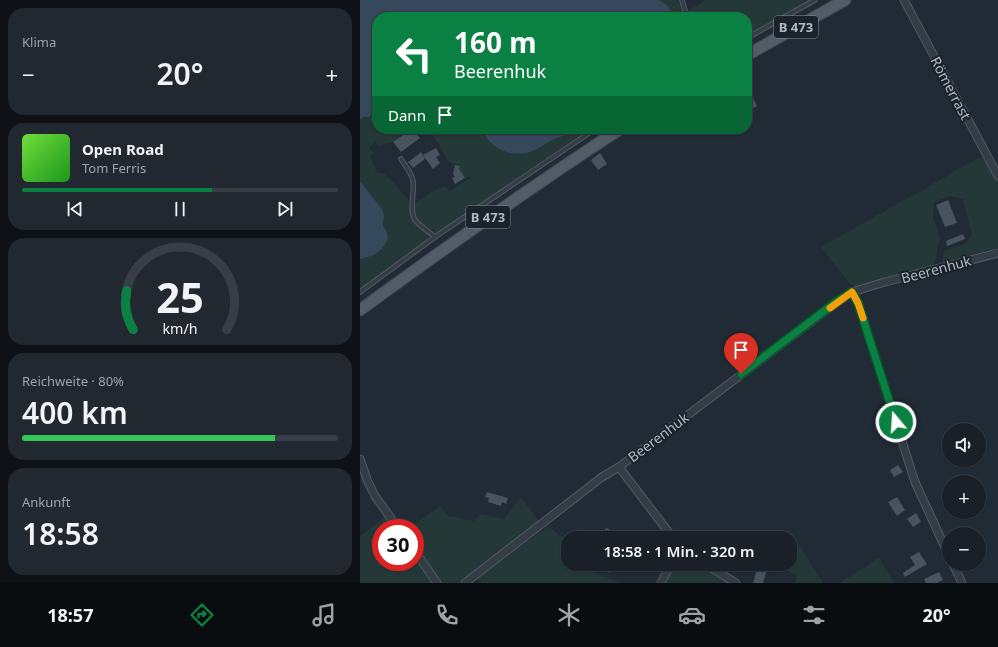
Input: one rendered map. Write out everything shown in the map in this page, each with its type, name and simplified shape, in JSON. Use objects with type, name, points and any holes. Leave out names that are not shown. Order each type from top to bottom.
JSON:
[{"type":"main road","name":"B 473","points":[[752,51],[845,0]]},
{"type":"main road","name":"B 473","points":[[360,310],[481,222],[612,134]]},
{"type":"street","name":"Römerrast","points":[[904,0],[998,176]]},
{"type":"street","name":"Beerenhuk","points":[[465,583],[602,477],[619,467],[836,302],[852,292],[998,253]]},
{"type":"street","points":[[852,292],[858,303],[915,482],[942,541]]},
{"type":"street","points":[[360,459],[368,482],[375,496],[392,519]]},
{"type":"street","points":[[619,467],[668,531]]},
{"type":"street","points":[[424,564],[438,583]]},
{"type":"street","points":[[661,583],[667,571]]},
{"type":"street","points":[[716,571],[736,583]]},
{"type":"street","points":[[956,571],[962,583]]},
{"type":"lane","points":[[682,0],[686,12]]},
{"type":"lane","points":[[752,35],[815,0]]},
{"type":"lane","points":[[360,292],[435,237],[588,134]]},
{"type":"lane","points":[[401,159],[413,178],[412,204],[414,218],[435,237]]},
{"type":"green space","points":[[659,0],[681,0],[685,12],[671,12],[667,5]]},
{"type":"green space","points":[[706,0],[812,0],[752,33],[752,12],[688,11]]},
{"type":"green space","points":[[372,114],[372,134],[405,134],[393,142],[378,146],[375,141],[369,147],[373,153],[370,156],[376,168],[375,172],[384,174],[409,201],[412,218],[416,225],[428,234],[428,241],[360,290],[360,259],[380,252],[386,230],[383,226],[384,215],[382,209],[360,181],[360,120]]},
{"type":"green space","points":[[432,134],[484,134],[489,141],[501,150],[515,154],[523,154],[539,148],[562,134],[583,134],[439,233],[425,226],[417,218],[414,209],[415,203],[437,189],[446,186],[450,191],[470,178],[469,176],[465,178],[459,170],[460,166],[449,162]]},
{"type":"green space","points":[[984,155],[998,182],[998,248],[942,263],[944,251],[965,244],[972,234],[963,199],[950,196],[934,202],[933,218],[940,238],[934,266],[856,287],[849,283],[821,247]]},
{"type":"green space","points":[[521,497],[539,521],[460,583],[440,583],[424,560],[424,519],[422,519],[440,506],[448,516],[474,521],[481,514],[504,519]]},
{"type":"green space","points":[[548,526],[561,536],[561,571],[590,571],[620,583],[480,583],[477,579]]},
{"type":"green space","points":[[372,527],[372,571],[424,570],[433,583],[360,583],[360,537]]},
{"type":"green space","points":[[797,542],[823,583],[795,583],[797,575],[787,571],[797,571]]},
{"type":"green space","points":[[879,558],[894,583],[839,583]]},
{"type":"green space","points":[[669,571],[711,571],[731,583],[663,583]]},
{"type":"water","points":[[360,0],[659,0],[667,5],[671,12],[372,12],[372,114],[369,117],[364,117],[360,120]]},
{"type":"water","points":[[484,134],[565,134],[533,151],[522,154],[515,154],[501,150]]},
{"type":"water","points":[[360,181],[382,209],[384,215],[383,226],[386,230],[388,238],[380,251],[360,259]]},
{"type":"building","points":[[752,96],[757,106],[752,109]]},
{"type":"building","points":[[405,134],[416,134],[420,138],[401,152],[393,142]]},
{"type":"building","points":[[436,148],[440,155],[436,157],[440,163],[433,169],[423,155]]},
{"type":"building","points":[[421,152],[425,159],[413,168],[408,162]]},
{"type":"building","points":[[600,153],[607,164],[598,170],[591,160]]},
{"type":"building","points":[[455,165],[460,166],[459,169],[465,178],[455,184],[452,178],[455,177],[453,174]]},
{"type":"building","points":[[948,200],[957,223],[945,227],[936,205]]},
{"type":"building","points":[[963,234],[965,239],[947,246],[946,241]]},
{"type":"building","points":[[898,465],[903,472],[894,477],[890,470]]},
{"type":"building","points":[[487,492],[508,498],[506,504],[502,502],[501,506],[488,502],[489,498],[485,497]]},
{"type":"building","points":[[897,497],[905,510],[897,516],[888,502]]},
{"type":"building","points":[[916,513],[921,522],[913,527],[907,519]]},
{"type":"building","points":[[606,528],[613,531],[604,531]]},
{"type":"building","points":[[919,552],[927,564],[905,577],[903,573],[915,565],[910,557]]},
{"type":"building","points":[[757,571],[766,571],[763,583],[753,583]]},
{"type":"building","points":[[939,572],[943,580],[937,583],[926,583],[924,579]]},
{"type":"slow traffic","points":[[830,308],[836,302],[852,292],[858,303],[863,318]]},
{"type":"route","points":[[741,374],[836,302],[852,292],[858,303],[896,422]]}]
